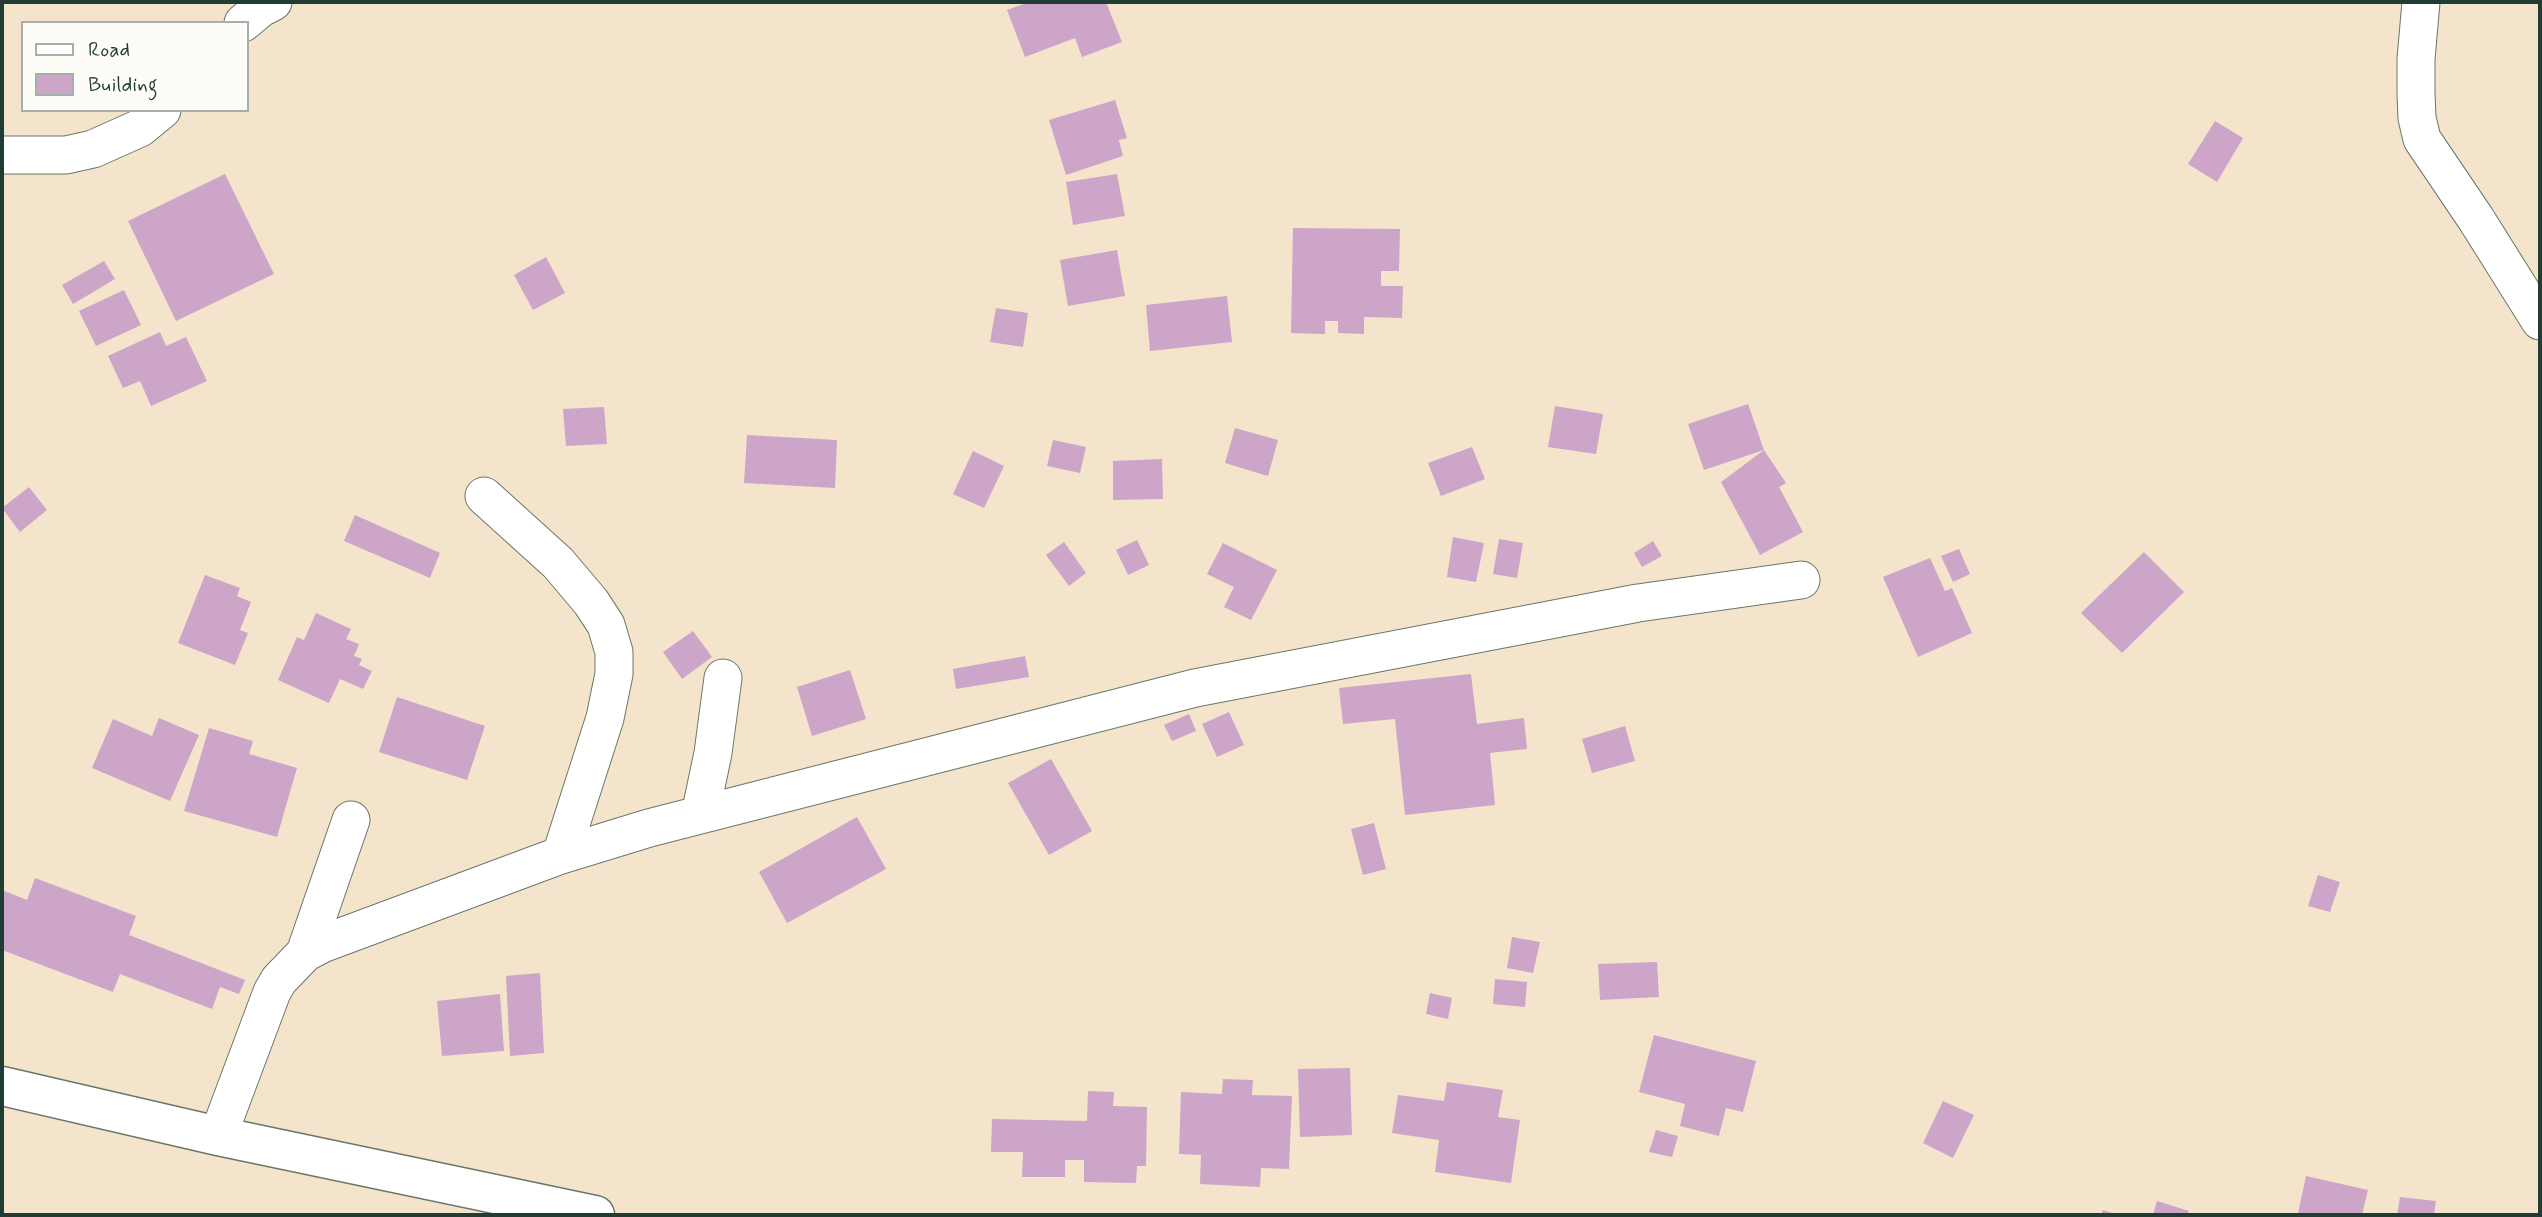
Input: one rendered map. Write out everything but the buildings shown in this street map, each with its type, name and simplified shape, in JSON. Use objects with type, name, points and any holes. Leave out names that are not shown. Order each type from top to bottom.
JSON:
[{"type":"main road","points":[[2,1086],[218,1136],[595,1215]]},
{"type":"street","points":[[245,21],[272,2]]},
{"type":"street","points":[[2421,2],[2416,82],[2417,118],[2422,139],[2540,321]]},
{"type":"street","points":[[2,155],[66,155],[93,149],[140,128],[160,112]]},
{"type":"street","points":[[484,496],[558,563],[591,602],[606,625],[614,652],[614,674],[605,718],[561,855]]},
{"type":"street","points":[[218,1136],[272,992],[279,980],[305,953],[322,944],[561,855],[649,828],[1195,688],[1638,603],[1801,580]]},
{"type":"street","points":[[700,815],[712,761],[723,678]]},
{"type":"street","points":[[305,953],[351,820]]}]
